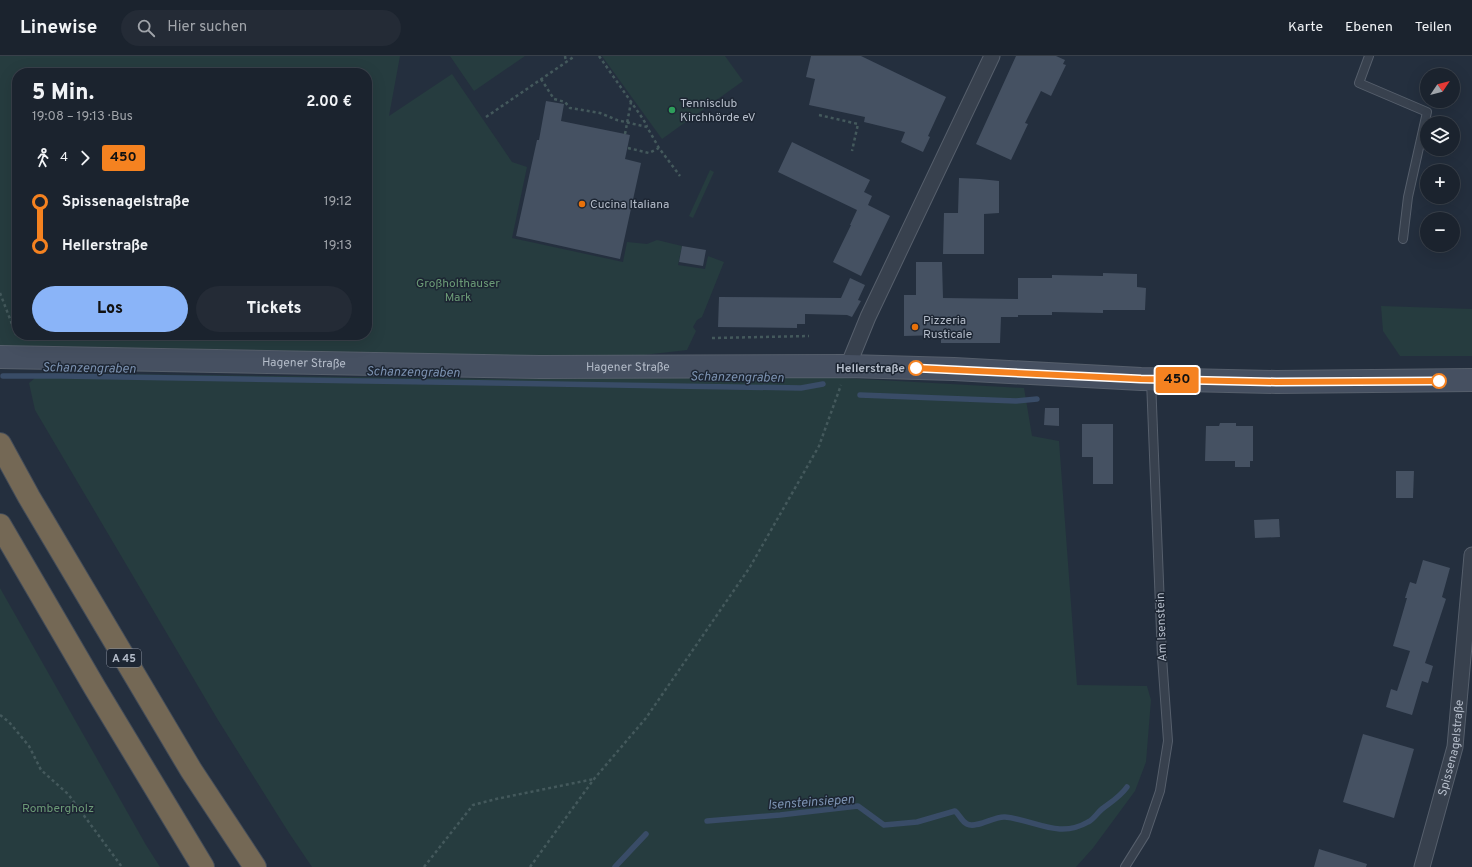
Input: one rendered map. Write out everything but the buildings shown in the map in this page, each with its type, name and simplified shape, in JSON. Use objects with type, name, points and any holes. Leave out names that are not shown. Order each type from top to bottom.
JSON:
[{"type":"highway","name":"A 45","points":[[0,444],[29,497],[191,770],[255,867]]},
{"type":"highway","points":[[0,525],[95,688],[203,867]]},
{"type":"main road","name":"Hagener Straße","points":[[0,357],[540,367],[848,366],[954,369],[1151,379],[1276,382],[1472,380]]},
{"type":"street","points":[[848,366],[868,317],[992,56]]},
{"type":"street","name":"Spissenagelstraße","points":[[1422,867],[1456,747],[1467,674],[1472,555]]},
{"type":"lane","points":[[1369,56],[1359,83],[1427,112],[1408,197],[1403,239]]},
{"type":"lane","name":"Am Isenstein","points":[[1125,867],[1145,835],[1160,791],[1168,741],[1162,657],[1151,379]]},
{"type":"path","points":[[565,56],[566,62]]},
{"type":"path","points":[[486,117],[575,56]]},
{"type":"path","points":[[599,56],[643,119],[659,148],[680,176]]},
{"type":"path","points":[[541,79],[554,99],[565,102],[570,108],[600,113],[626,122],[647,127]]},
{"type":"path","points":[[625,134],[626,122],[631,102]]},
{"type":"path","points":[[819,115],[858,124],[852,151]]},
{"type":"path","points":[[628,148],[649,153],[659,148]]},
{"type":"path","points":[[0,293],[12,323]]},
{"type":"path","points":[[712,338],[809,336]]},
{"type":"path","points":[[18,340],[23,357]]},
{"type":"path","points":[[530,867],[594,779],[646,718],[750,567],[819,446],[848,366]]},
{"type":"path","points":[[0,715],[9,722],[29,746],[41,770],[68,794],[122,867]]},
{"type":"path","points":[[424,867],[473,806],[496,799],[594,779]]},
{"type":"green space","name":"Großholthauser Mark","points":[[0,56],[400,56],[389,116],[452,74],[512,162],[527,167],[512,238],[623,262],[627,242],[647,244],[657,240],[682,246],[678,265],[705,269],[708,256],[724,262],[702,317],[697,320],[693,327],[696,331],[687,350],[540,367],[0,357]]},
{"type":"green space","points":[[450,56],[525,56],[474,91]]},
{"type":"green space","name":"Tennisclub Kirchhörde eV","points":[[602,56],[725,56],[743,81],[662,139]]},
{"type":"green space","points":[[710,170],[714,172],[693,218],[689,216]]},
{"type":"green space","points":[[1381,306],[1472,309],[1472,356],[1400,356],[1383,331]]},
{"type":"green space","points":[[41,373],[509,379],[807,376],[1024,388],[1032,436],[1059,441],[1077,685],[1147,686],[1151,700],[1146,762],[1135,791],[1093,848],[1076,867],[312,867],[218,720],[35,410],[29,383]]},
{"type":"green space","name":"Rombergholz","points":[[0,588],[146,845],[160,867],[0,867]]},
{"type":"waterway","name":"Schanzengraben","points":[[3,376],[801,388],[823,384]]},
{"type":"waterway","name":"Schanzengraben","points":[[860,395],[1016,401],[1037,399]]},
{"type":"waterway","name":"Isensteinsiepen","points":[[707,821],[780,815],[858,806],[884,825],[917,822],[955,811],[963,821],[971,825],[1005,817],[1057,829],[1067,829],[1077,827],[1090,821],[1102,809],[1118,797],[1127,787]]},
{"type":"waterway","name":"Isensteinsiepen","points":[[615,867],[646,834]]},
{"type":"bus line","name":"450","points":[[916,368],[1141,379],[1276,382],[1439,381]]},
{"type":"place","name":"Tennisclub Kirchhörde eV","points":[[672,110]]},
{"type":"place","name":"Cucina Italiana","points":[[582,204]]},
{"type":"place","name":"Pizzeria Rusticale","points":[[915,327]]},
{"type":"place","name":"Hellerstraße","points":[[916,368]]}]
